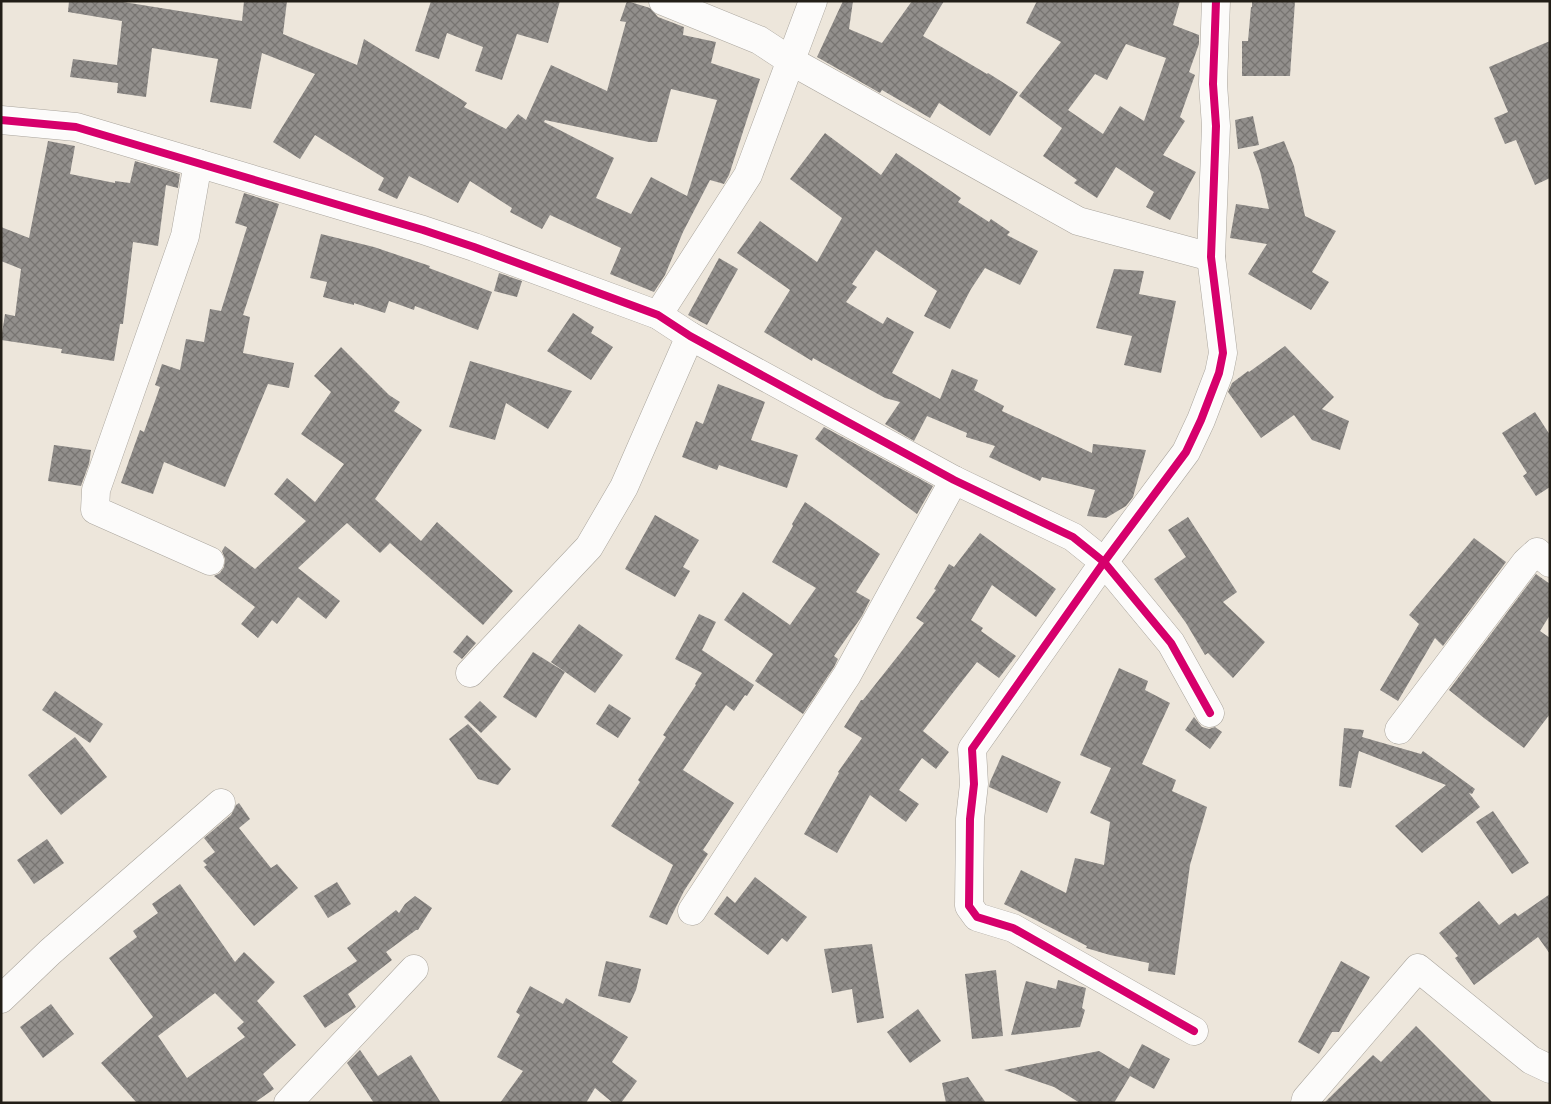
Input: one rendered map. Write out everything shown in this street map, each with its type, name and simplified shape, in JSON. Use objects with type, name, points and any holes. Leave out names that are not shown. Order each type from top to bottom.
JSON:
[{"type":"street","points":[[663,1],[759,40],[791,61],[1078,221],[1211,258]]},
{"type":"street","points":[[658,315],[748,175],[813,1]]},
{"type":"street","points":[[1194,1031],[1013,928],[977,917],[969,906],[970,819],[974,784],[972,749],[1104,562],[1186,452],[1202,420],[1219,373],[1223,353],[1211,258],[1216,126],[1213,84],[1216,1]]},
{"type":"street","points":[[1,120],[76,127],[198,163],[432,233],[658,315],[690,336],[954,480],[1073,537],[1104,562],[1171,643],[1210,713]]},
{"type":"street","points":[[198,163],[185,236],[96,490],[95,510],[210,561]]},
{"type":"street","points":[[470,673],[590,547],[624,486],[690,336]]},
{"type":"street","points":[[692,910],[847,675],[954,480]]},
{"type":"street","points":[[1399,730],[1526,562],[1537,552],[1550,563]]},
{"type":"street","points":[[1,999],[50,952],[221,803]]},
{"type":"street","points":[[1305,1103],[1306,1099],[1418,968],[1531,1060],[1550,1069]]},
{"type":"street","points":[[288,1103],[414,969]]},
{"type":"building","points":[[69,1],[117,1],[242,21],[244,1],[287,1],[283,34],[357,65],[364,39],[467,103],[464,107],[506,129],[518,114],[526,120],[551,65],[607,91],[626,22],[620,21],[627,1],[650,8],[658,17],[684,27],[683,35],[716,42],[711,63],[760,79],[729,175],[724,184],[710,180],[683,232],[665,275],[654,292],[610,274],[621,248],[550,215],[542,229],[510,212],[512,208],[470,181],[458,203],[409,176],[397,199],[378,190],[384,178],[315,135],[300,159],[273,142],[315,74],[262,53],[251,109],[210,102],[218,59],[152,48],[146,97],[117,93],[118,83],[70,77],[73,59],[117,65],[122,21],[68,12]],"holes":[[[671,89],[717,100],[687,196],[651,177],[631,214],[596,198],[614,158],[544,122],[545,120],[649,142],[657,142]]]},
{"type":"building","points":[[431,1],[560,1],[548,43],[517,34],[502,80],[475,71],[483,47],[447,33],[439,59],[415,51]]},
{"type":"building","points":[[843,1],[853,1],[849,29],[882,43],[912,1],[944,1],[923,36],[1018,92],[990,136],[939,103],[930,118],[882,90],[880,93],[817,57]]},
{"type":"building","points":[[1037,1],[1180,1],[1173,25],[1199,35],[1199,44],[1189,72],[1195,75],[1180,117],[1185,121],[1163,155],[1196,172],[1170,220],[1146,207],[1154,192],[1116,167],[1097,198],[1074,183],[1077,180],[1043,156],[1062,128],[1019,96],[1061,42],[1026,23]],"holes":[[[1126,44],[1166,58],[1144,121],[1120,106],[1103,134],[1068,110],[1095,74],[1107,80]]]},
{"type":"building","points":[[1252,1],[1295,1],[1290,76],[1242,76],[1242,41],[1248,41]]},
{"type":"building","points":[[1550,41],[1550,178],[1535,185],[1516,140],[1505,144],[1494,118],[1508,112],[1489,67]]},
{"type":"building","points":[[1253,116],[1259,145],[1238,149],[1235,120]]},
{"type":"building","points":[[825,133],[881,175],[896,153],[961,198],[958,202],[989,222],[991,219],[1010,232],[1007,235],[1038,251],[1020,285],[985,268],[971,289],[950,329],[924,316],[937,291],[876,250],[852,284],[857,287],[846,302],[883,324],[887,317],[914,332],[892,373],[940,399],[952,369],[978,380],[974,390],[1004,406],[1002,411],[1092,453],[1093,444],[1146,450],[1133,497],[1126,506],[1106,518],[1087,516],[1095,490],[1042,477],[1040,481],[989,457],[995,446],[966,437],[967,433],[927,416],[914,441],[885,424],[900,402],[885,398],[813,358],[812,361],[764,332],[790,290],[737,253],[760,221],[817,262],[842,218],[790,179]]},
{"type":"building","points":[[48,141],[75,146],[70,174],[115,183],[115,181],[130,183],[135,161],[180,174],[178,188],[166,185],[158,246],[133,242],[123,324],[120,324],[114,361],[61,353],[62,349],[1,340],[5,314],[15,316],[21,269],[1,261],[1,227],[29,238]]},
{"type":"building","points":[[1284,141],[1294,166],[1305,216],[1336,231],[1312,272],[1329,282],[1311,310],[1248,274],[1267,244],[1230,238],[1236,204],[1269,209],[1260,171],[1253,152]]},
{"type":"building","points":[[244,193],[279,204],[243,315],[250,317],[243,353],[294,363],[289,388],[268,384],[225,487],[164,462],[153,494],[121,483],[140,430],[144,432],[160,387],[155,385],[162,364],[180,370],[186,339],[204,342],[210,309],[221,311],[247,227],[235,223]]},
{"type":"building","points":[[321,234],[374,247],[430,266],[429,268],[492,292],[478,330],[415,306],[414,310],[389,301],[385,313],[354,303],[354,305],[323,297],[327,282],[310,278]]},
{"type":"building","points":[[719,258],[738,269],[707,325],[688,315]]},
{"type":"building","points":[[1114,269],[1144,271],[1139,294],[1176,301],[1161,373],[1124,365],[1132,336],[1096,328]]},
{"type":"building","points":[[499,273],[522,281],[517,297],[494,291]]},
{"type":"building","points":[[573,313],[594,327],[591,333],[613,347],[591,380],[547,351]]},
{"type":"building","points":[[1285,346],[1334,397],[1322,409],[1349,421],[1340,450],[1312,440],[1294,415],[1261,438],[1228,392],[1232,383]]},
{"type":"building","points":[[341,347],[389,395],[400,402],[394,411],[422,430],[375,499],[421,541],[437,522],[513,591],[483,625],[390,543],[380,553],[347,523],[298,568],[340,601],[326,619],[298,597],[277,624],[272,620],[258,638],[241,624],[255,607],[214,576],[220,573],[224,567],[225,559],[222,551],[225,546],[255,569],[306,521],[274,494],[287,478],[315,502],[344,464],[301,434],[331,392],[314,376]]},
{"type":"building","points":[[470,361],[572,391],[548,429],[506,403],[495,440],[449,427]]},
{"type":"building","points":[[718,384],[765,402],[751,440],[798,455],[787,488],[719,465],[717,470],[682,457],[696,421],[703,424]]},
{"type":"building","points":[[1535,412],[1550,435],[1550,487],[1536,496],[1523,476],[1527,473],[1502,433]]},
{"type":"building","points":[[824,427],[933,486],[917,514],[815,439]]},
{"type":"building","points":[[54,445],[91,450],[89,464],[81,486],[48,481]]},
{"type":"building","points":[[805,502],[880,554],[856,592],[870,600],[862,616],[834,656],[838,659],[834,667],[803,714],[755,681],[773,654],[724,620],[743,592],[790,625],[816,588],[772,562]]},
{"type":"building","points":[[655,515],[699,540],[683,567],[690,571],[675,597],[625,569]]},
{"type":"building","points":[[1188,517],[1237,592],[1223,602],[1265,642],[1233,678],[1208,653],[1205,655],[1186,623],[1154,579],[1186,557],[1168,530]]},
{"type":"building","points":[[980,533],[1056,589],[1036,617],[992,585],[971,620],[983,628],[981,631],[1016,656],[999,678],[977,662],[923,731],[949,752],[936,769],[922,758],[899,790],[919,804],[906,822],[870,795],[837,853],[804,834],[838,772],[862,738],[844,727],[861,700],[863,700],[924,623],[916,618],[936,590],[934,589],[949,564],[954,567]]},
{"type":"building","points":[[1474,538],[1506,562],[1443,646],[1435,638],[1398,701],[1380,690],[1419,624],[1409,615]]},
{"type":"building","points":[[1536,574],[1550,584],[1550,615],[1540,631],[1550,638],[1550,714],[1524,748],[1449,690]]},
{"type":"building","points":[[699,614],[716,622],[702,650],[754,685],[734,711],[726,705],[683,770],[734,803],[703,850],[708,854],[684,891],[667,925],[649,917],[673,865],[611,826],[640,782],[638,780],[666,737],[663,735],[702,673],[675,659]]},
{"type":"building","points":[[579,624],[623,655],[595,693],[551,662]]},
{"type":"building","points":[[467,635],[476,643],[462,659],[453,652]]},
{"type":"building","points":[[533,652],[565,672],[536,718],[503,697]]},
{"type":"building","points":[[1119,668],[1148,681],[1145,690],[1170,703],[1142,764],[1176,780],[1172,791],[1207,807],[1190,865],[1175,975],[1148,971],[1149,963],[1086,948],[1087,946],[1004,904],[1021,870],[1066,893],[1075,858],[1104,865],[1110,822],[1090,813],[1111,768],[1080,755]]},
{"type":"building","points":[[55,691],[103,724],[90,743],[42,710]]},
{"type":"building","points":[[480,701],[497,717],[481,733],[464,717]]},
{"type":"building","points":[[609,704],[631,718],[618,738],[596,724]]},
{"type":"building","points":[[1194,717],[1202,727],[1209,729],[1215,727],[1222,732],[1210,749],[1185,730]]},
{"type":"building","points":[[468,724],[511,769],[498,785],[478,779],[449,739]]},
{"type":"building","points":[[1344,728],[1364,730],[1362,737],[1421,754],[1423,751],[1475,789],[1472,794],[1469,793],[1480,807],[1422,853],[1395,826],[1446,785],[1359,751],[1351,788],[1339,786]]},
{"type":"building","points":[[75,737],[107,777],[61,815],[28,775]]},
{"type":"building","points":[[1002,755],[1061,782],[1047,813],[989,787]]},
{"type":"building","points":[[239,803],[250,819],[239,828],[271,868],[277,864],[298,888],[254,926],[204,867],[207,865],[203,861],[215,852],[204,838],[231,815]]},
{"type":"building","points":[[1493,811],[1529,863],[1512,874],[1476,822]]},
{"type":"building","points":[[47,839],[64,863],[34,884],[17,860]]},
{"type":"building","points":[[755,877],[807,917],[787,942],[782,938],[768,955],[714,914],[727,896],[735,903]]},
{"type":"building","points":[[337,882],[351,904],[328,918],[314,896]]},
{"type":"building","points":[[180,884],[235,962],[244,952],[275,982],[257,1001],[296,1045],[263,1074],[274,1089],[254,1103],[137,1103],[101,1063],[153,1017],[109,958],[137,937],[133,931],[158,913],[152,904]],"holes":[[[215,993],[244,1022],[237,1028],[245,1037],[187,1078],[158,1036]]]},
{"type":"building","points":[[1550,894],[1550,954],[1538,937],[1474,985],[1455,958],[1458,956],[1439,933],[1479,901],[1499,925],[1515,913],[1518,916]]},
{"type":"building","points":[[415,896],[432,908],[418,930],[386,952],[392,960],[348,994],[356,1007],[325,1028],[303,996],[357,961],[347,948],[396,910],[399,913],[405,904]]},
{"type":"building","points":[[872,944],[884,1018],[857,1023],[852,989],[832,993],[824,949]]},
{"type":"building","points":[[606,961],[641,969],[636,990],[630,1003],[598,996]]},
{"type":"building","points":[[1341,961],[1370,977],[1339,1032],[1332,1032],[1319,1054],[1298,1042]]},
{"type":"building","points":[[996,970],[1003,1036],[972,1039],[965,974]]},
{"type":"building","points":[[1058,980],[1086,988],[1082,1008],[1085,1010],[1080,1027],[1011,1035],[1026,981],[1056,989]]},
{"type":"building","points":[[530,986],[563,1004],[566,998],[628,1037],[612,1062],[637,1081],[621,1103],[613,1103],[595,1088],[586,1103],[500,1103],[523,1071],[497,1057],[520,1015],[516,1012]]},
{"type":"building","points":[[51,1004],[74,1034],[43,1058],[20,1027]]},
{"type":"building","points":[[918,1009],[941,1041],[910,1063],[887,1032]]},
{"type":"building","points":[[1416,1026],[1493,1103],[1324,1103],[1373,1055],[1381,1062]]},
{"type":"building","points":[[1142,1044],[1170,1059],[1154,1089],[1130,1076],[1114,1103],[1080,1103],[1054,1087],[1004,1070],[1099,1051],[1129,1069]]},
{"type":"building","points":[[360,1050],[378,1076],[411,1055],[441,1103],[374,1103],[347,1063]]},
{"type":"building","points":[[968,1077],[986,1103],[946,1103],[942,1083]]},
{"type":"cycle path","points":[[1194,1031],[1013,928],[977,917],[969,906],[970,819],[974,784],[972,749],[1104,562],[1186,452],[1201,420],[1219,373],[1223,353],[1211,257],[1216,126],[1213,84],[1216,1]]},
{"type":"cycle path","points":[[1,120],[76,127],[423,230],[658,315],[690,336],[954,480],[1073,537],[1104,562],[1171,643],[1210,713]]}]
